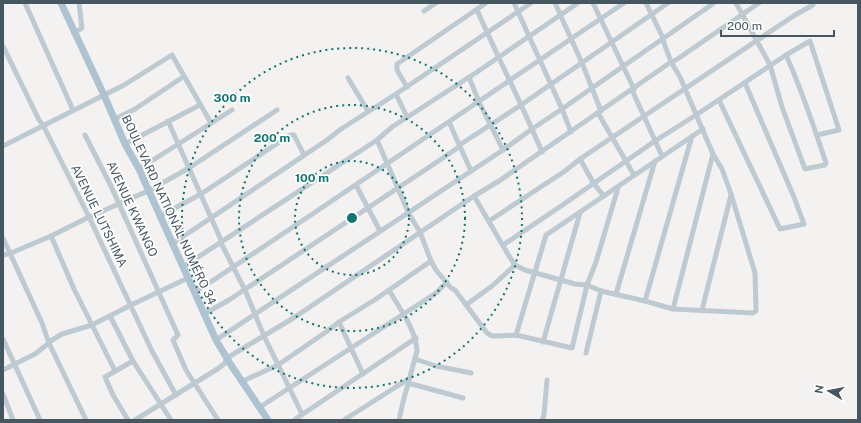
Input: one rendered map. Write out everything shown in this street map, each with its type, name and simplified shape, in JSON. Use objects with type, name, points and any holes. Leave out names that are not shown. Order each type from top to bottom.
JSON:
[{"type":"main road","name":"BOULEVARD NATIONAL NUMÉRO 34","points":[[61,3],[125,144],[139,169],[216,340],[226,358],[268,420]]},
{"type":"street","points":[[25,3],[73,110]]},
{"type":"street","points":[[74,32],[82,28],[80,3]]},
{"type":"street","points":[[424,11],[436,3]]},
{"type":"street","points":[[407,87],[397,70],[397,64],[486,3]]},
{"type":"street","points":[[514,3],[541,60],[571,132]]},
{"type":"street","points":[[172,244],[341,129],[407,87],[532,3]]},
{"type":"street","points":[[555,3],[582,62],[600,112],[612,137],[634,175]]},
{"type":"street","points":[[183,267],[377,140],[392,127],[530,37],[578,3]]},
{"type":"street","points":[[593,3],[662,156]]},
{"type":"street","points":[[194,291],[203,287],[234,267],[388,164],[624,3]]},
{"type":"street","points":[[474,196],[515,265],[534,273],[561,279],[575,284],[587,285],[601,291],[673,309],[753,313],[756,311],[755,273],[731,194],[722,169],[713,154],[680,77],[671,62],[663,38],[646,3]]},
{"type":"street","points":[[204,314],[245,290],[398,188],[459,147],[461,144],[551,85],[668,3]]},
{"type":"street","points":[[216,340],[285,296],[288,291],[301,285],[380,231],[409,214],[414,208],[503,150],[532,128],[562,109],[714,3]]},
{"type":"street","points":[[736,3],[770,65],[782,107],[804,169],[826,164],[795,74],[786,54]]},
{"type":"street","points":[[135,420],[219,368],[224,363],[226,358],[264,336],[474,196],[499,181],[759,3]]},
{"type":"street","points":[[489,221],[757,40],[813,5]]},
{"type":"street","points":[[477,10],[542,152]]},
{"type":"street","points":[[502,245],[594,184],[626,160],[745,83],[786,54],[810,41],[839,130],[817,135]]},
{"type":"street","name":"AVENUE LUTSHIMA","points":[[3,46],[39,120],[43,125],[90,217],[152,351],[176,395]]},
{"type":"street","points":[[3,145],[124,85],[172,55],[183,77],[211,123]]},
{"type":"street","points":[[114,119],[135,109],[183,77]]},
{"type":"street","points":[[469,77],[490,126],[503,150]]},
{"type":"street","points":[[348,78],[368,111]]},
{"type":"street","points":[[719,100],[780,229],[804,224],[745,83]]},
{"type":"street","points":[[396,94],[407,117]]},
{"type":"street","points":[[125,144],[200,105]]},
{"type":"street","points":[[139,169],[232,110]]},
{"type":"street","points":[[3,255],[51,236],[148,191],[189,168],[277,110]]},
{"type":"street","points":[[168,121],[221,242],[245,290],[264,336],[302,414]]},
{"type":"street","points":[[449,122],[471,171]]},
{"type":"street","points":[[516,335],[546,235],[562,223],[580,213],[588,206],[618,188],[634,175],[703,129]]},
{"type":"street","name":"AVENUE KWANGO","points":[[85,135],[120,204],[178,335],[173,340],[186,370],[194,383]]},
{"type":"street","points":[[160,216],[201,194],[290,135],[294,135],[304,155]]},
{"type":"street","points":[[645,301],[692,136]]},
{"type":"street","points":[[377,140],[409,214],[420,232],[436,270],[492,336],[516,335],[572,348],[587,285],[596,262],[618,188]]},
{"type":"street","points":[[673,309],[713,154]]},
{"type":"street","points":[[580,159],[594,184],[604,196]]},
{"type":"street","points":[[616,294],[655,161]]},
{"type":"street","points":[[356,185],[380,231]]},
{"type":"street","points":[[702,310],[731,194]]},
{"type":"street","points":[[543,342],[580,213]]},
{"type":"street","points":[[51,236],[74,289],[115,371]]},
{"type":"street","points":[[3,238],[11,253],[49,342],[86,420]]},
{"type":"street","points":[[243,381],[278,365],[339,322],[431,261]]},
{"type":"street","points":[[466,305],[492,286],[515,265]]},
{"type":"street","points":[[3,370],[35,354],[49,342],[62,334],[92,325],[188,278]]},
{"type":"street","points":[[260,407],[436,292],[447,282]]},
{"type":"street","points":[[389,290],[416,338],[417,351],[398,419]]},
{"type":"street","points":[[586,353],[601,291]]},
{"type":"street","points":[[110,316],[133,361],[171,420]]},
{"type":"street","points":[[339,322],[363,374]]},
{"type":"street","points":[[294,420],[416,338]]},
{"type":"street","points":[[3,339],[40,420]]},
{"type":"street","points":[[415,359],[471,373]]},
{"type":"street","points":[[128,420],[113,395],[105,377],[133,361]]},
{"type":"street","points":[[409,380],[463,398]]},
{"type":"street","points":[[344,420],[409,380]]},
{"type":"street","points":[[542,420],[544,415],[547,380]]},
{"type":"street","points":[[194,383],[218,420]]},
{"type":"street","points":[[3,394],[13,420]]}]
